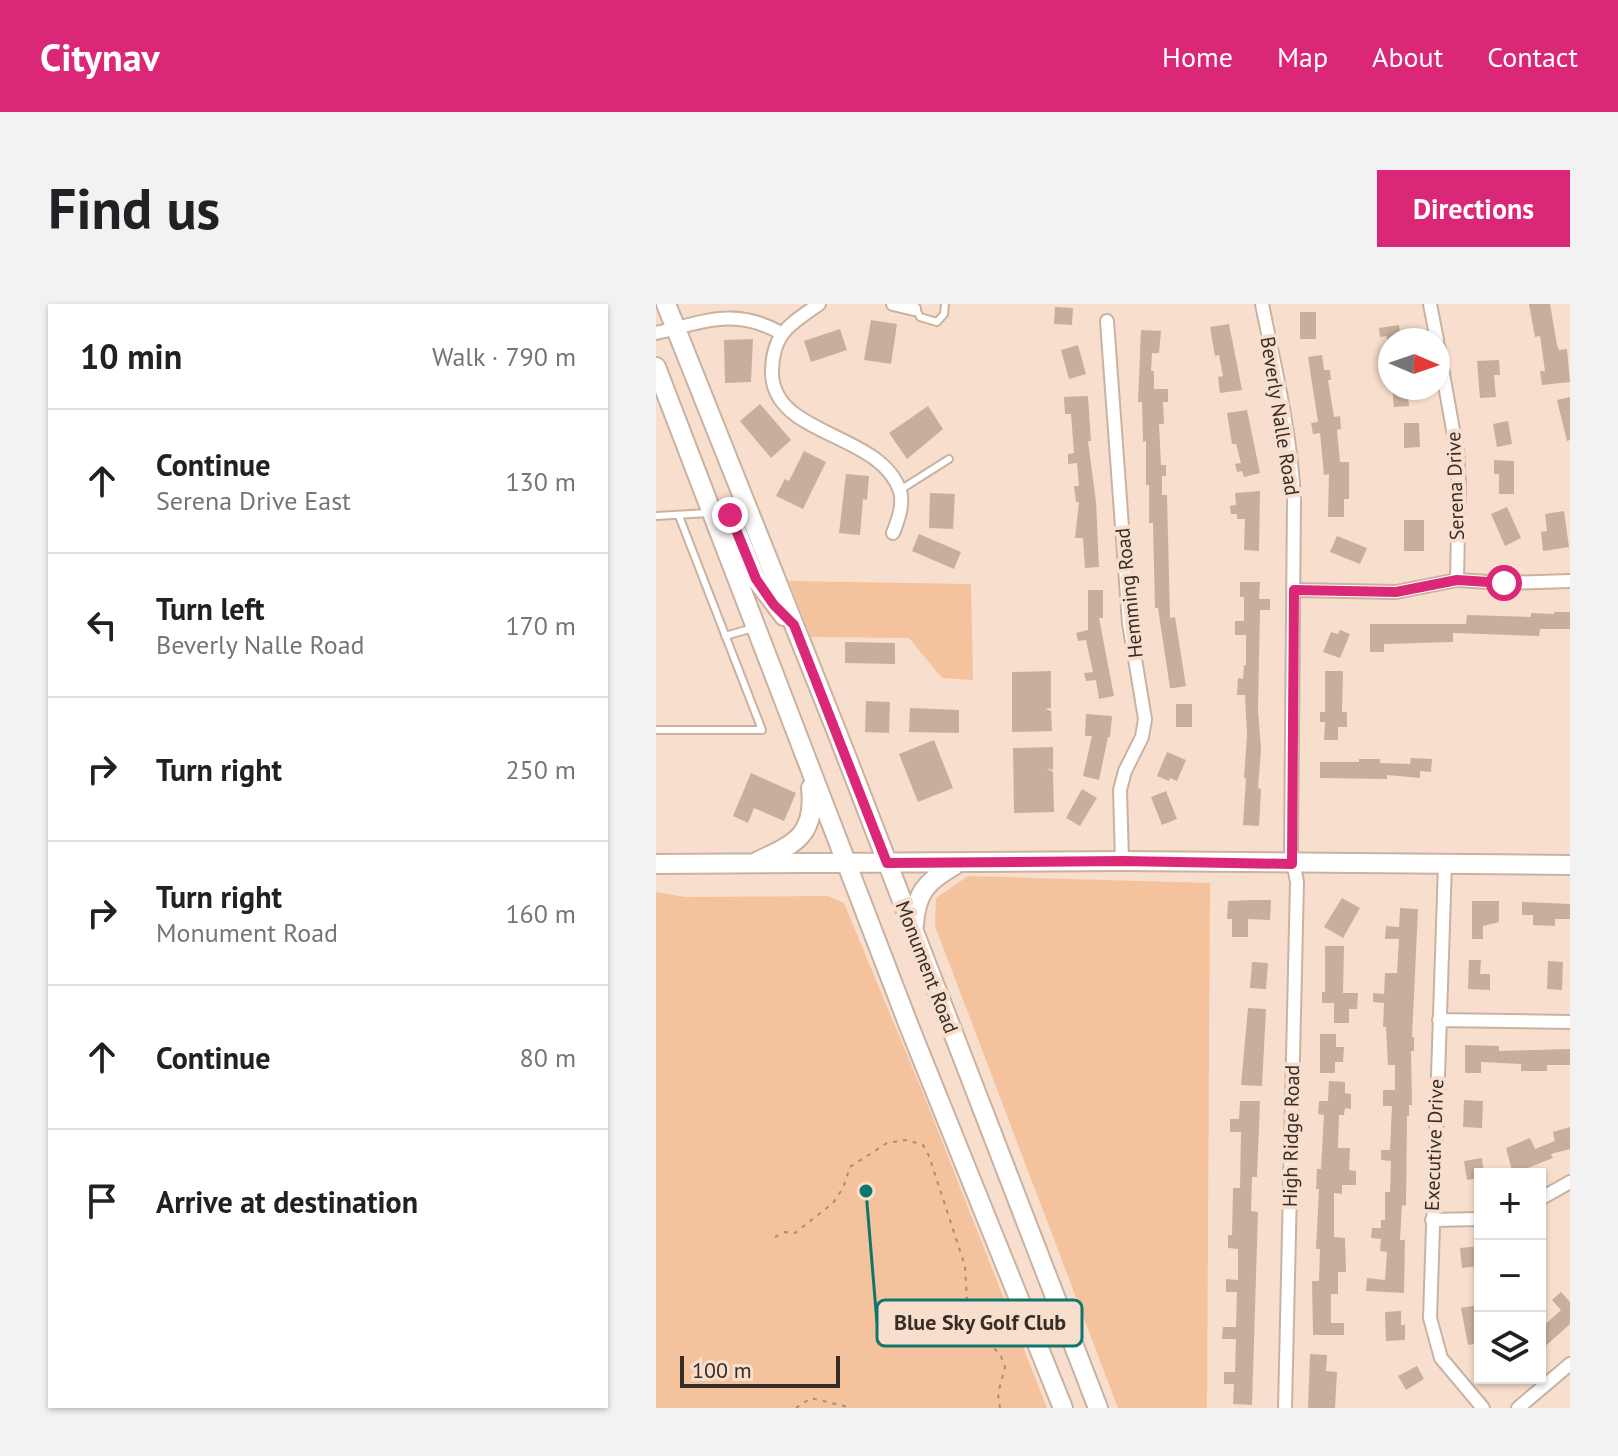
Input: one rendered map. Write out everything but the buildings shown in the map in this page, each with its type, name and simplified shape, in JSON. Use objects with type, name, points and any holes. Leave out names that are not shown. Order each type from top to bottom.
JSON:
[{"type":"main road","name":"Monument Road","points":[[666,304],[1098,1408]]},
{"type":"main road","name":"Monument Road","points":[[656,367],[909,1026],[1063,1408]]},
{"type":"main road","points":[[713,513],[725,492],[722,446]]},
{"type":"main road","points":[[713,513],[730,515],[756,579],[774,605],[794,625]]},
{"type":"main road","points":[[750,864],[786,848],[806,831],[811,822],[813,804],[809,769]]},
{"type":"main road","points":[[656,864],[1122,861],[1570,865]]},
{"type":"main road","points":[[914,932],[915,905],[921,893],[937,875],[959,863]]},
{"type":"street","points":[[819,304],[781,333],[773,355],[772,373],[782,402],[795,415],[880,460],[900,490],[901,505],[893,533]]},
{"type":"street","points":[[893,304],[915,306]]},
{"type":"street","name":"Beverly Nalle Road","points":[[1262,304],[1293,470],[1292,864]]},
{"type":"street","points":[[1430,304],[1435,328]]},
{"type":"street","points":[[656,333],[732,316],[758,322],[781,333]]},
{"type":"street","name":"Hemming Road","points":[[1107,321],[1129,623],[1145,719],[1142,737],[1125,771],[1120,790],[1122,861]]},
{"type":"street","name":"Serena Drive","points":[[1448,400],[1459,485],[1457,580]]},
{"type":"street","points":[[1294,590],[1396,592],[1457,580],[1504,583],[1570,581]]},
{"type":"street","name":"High Ridge Road","points":[[1285,1408],[1297,882],[1292,864]]},
{"type":"street","name":"Executive Drive","points":[[1445,864],[1430,1318],[1441,1358],[1483,1408]]},
{"type":"street","points":[[1439,1020],[1570,1022]]},
{"type":"street","points":[[1546,1196],[1570,1182]]},
{"type":"street","points":[[1432,1220],[1474,1219]]},
{"type":"street","points":[[1518,1408],[1570,1364]]},
{"type":"lane","points":[[915,306],[920,317],[937,322],[944,314],[945,304]]},
{"type":"lane","points":[[900,490],[949,459]]},
{"type":"lane","points":[[656,516],[713,513]]},
{"type":"lane","points":[[656,730],[762,730],[679,516]]},
{"type":"lane","points":[[725,636],[757,627]]},
{"type":"path","points":[[775,1237],[785,1232],[795,1233],[833,1203],[843,1188],[850,1167],[880,1147],[907,1140],[923,1145],[965,1266],[967,1299],[975,1326],[1001,1356],[1005,1367],[998,1394],[1000,1408]]},
{"type":"path","points":[[796,1408],[811,1398],[852,1408]]},
{"type":"shaded area","points":[[789,581],[971,584],[973,680],[942,678],[909,638],[811,637]]},
{"type":"shaded area","points":[[968,876],[1210,883],[1207,1408],[1118,1408],[935,926],[936,898]]},
{"type":"shaded area","points":[[656,892],[685,897],[828,896],[844,903],[925,1098],[1047,1408],[656,1408]]},
{"type":"place","name":"Blue Sky Golf Club","points":[[866,1191]]},
{"type":"route","points":[[730,515],[764,593],[794,625],[887,863],[1122,861],[1292,864],[1294,590],[1396,592],[1457,580],[1504,583]]}]
